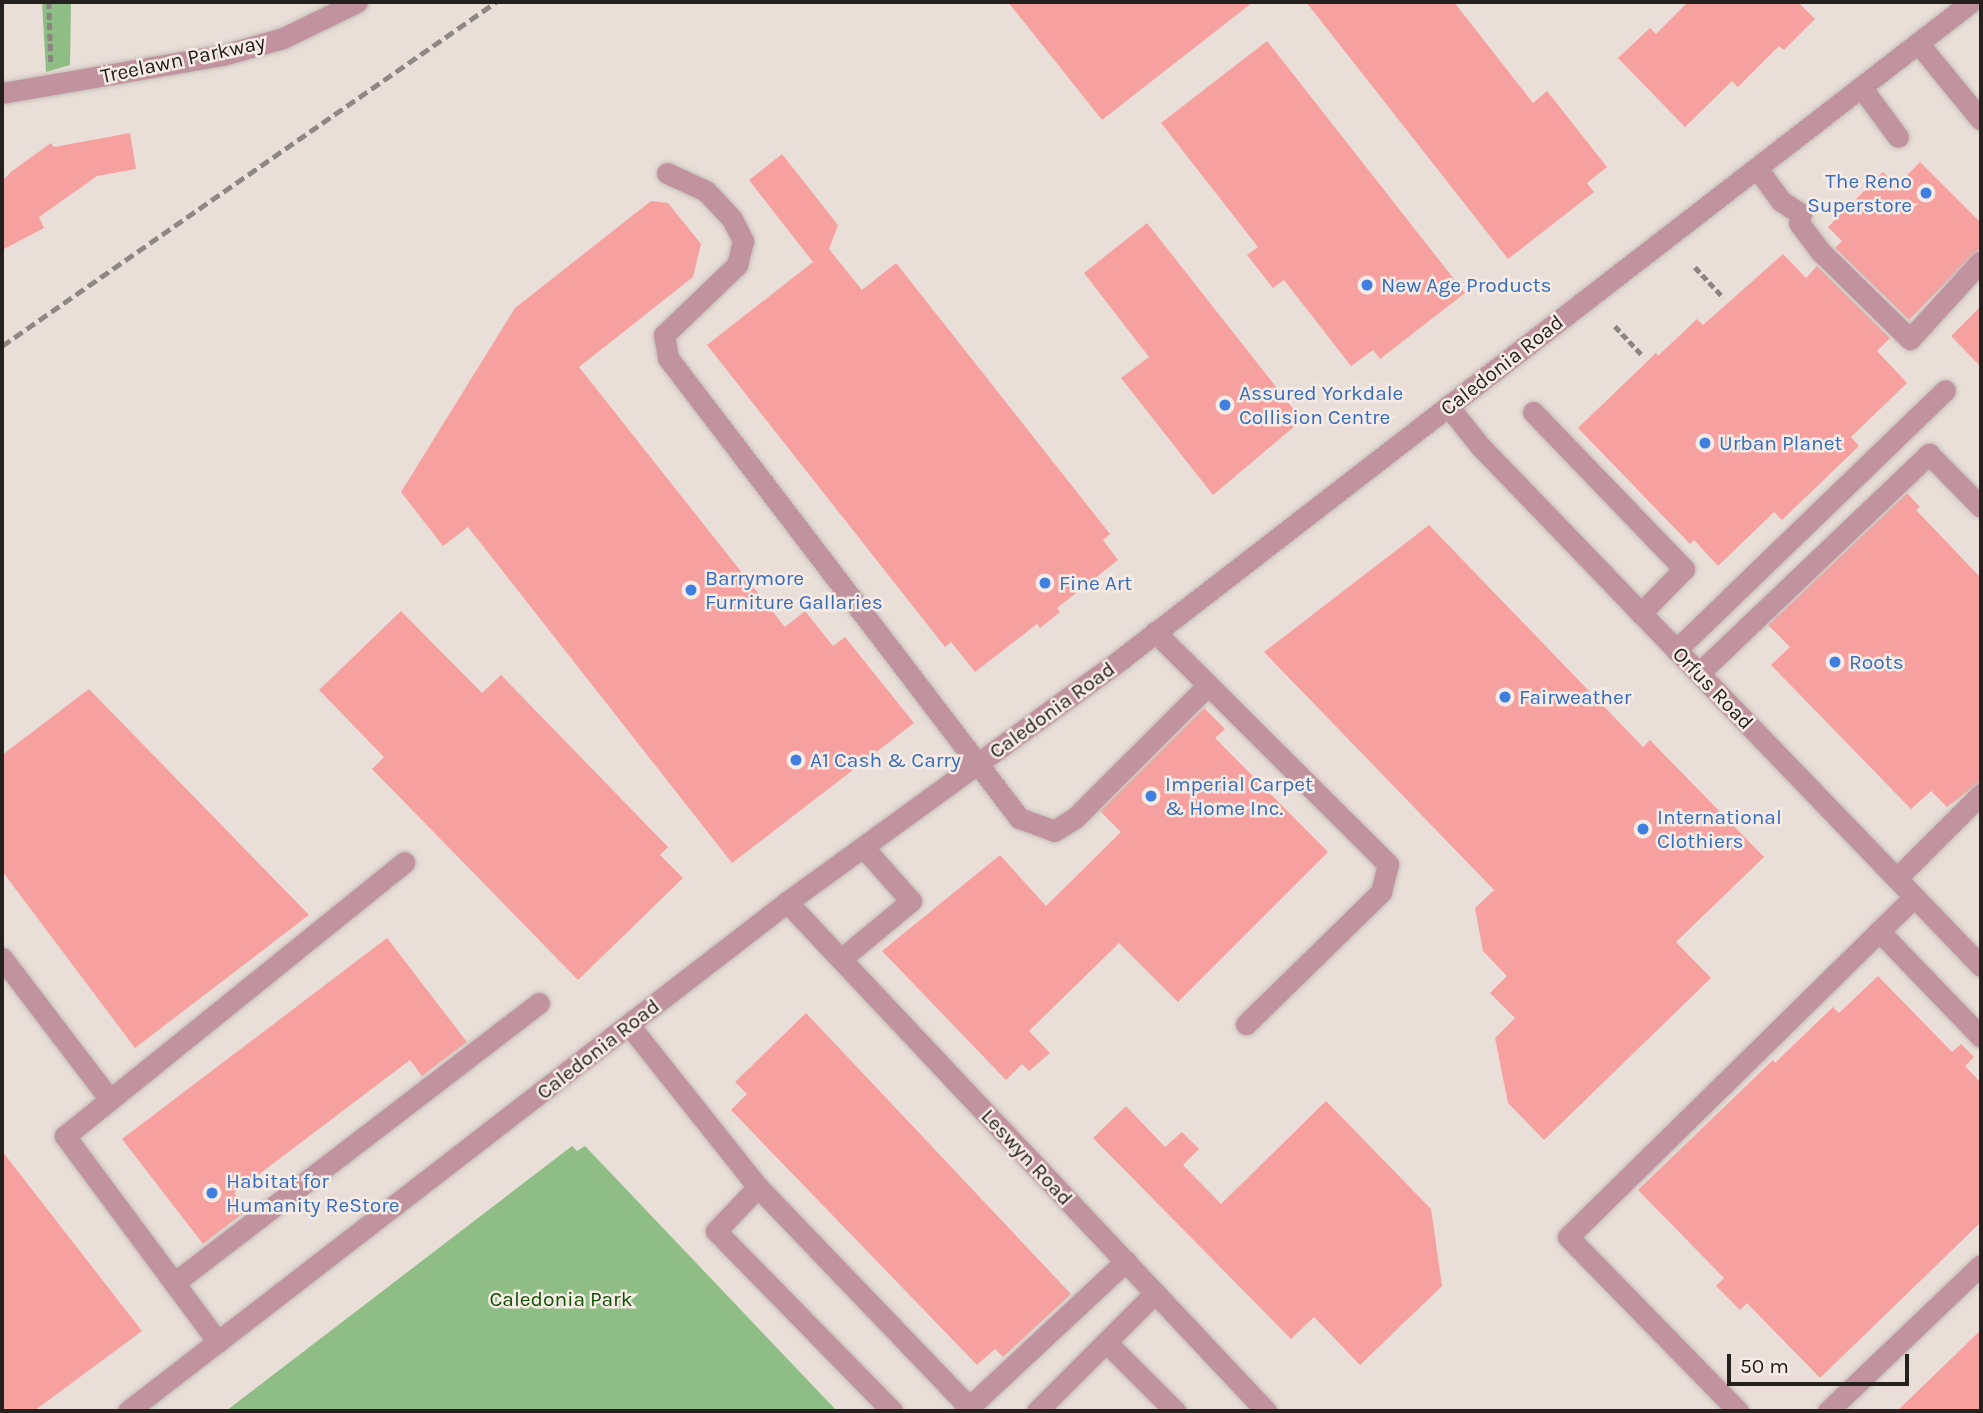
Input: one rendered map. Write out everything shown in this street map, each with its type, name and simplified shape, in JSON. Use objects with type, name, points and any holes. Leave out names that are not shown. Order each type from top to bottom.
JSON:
[{"type":"street","name":"Treelawn Parkway","points":[[2,93],[223,55],[283,38],[357,2]]},
{"type":"street","name":"Caledonia Road","points":[[128,1411],[788,902],[1156,632],[1971,2]]},
{"type":"street","points":[[1919,43],[1981,120]]},
{"type":"street","points":[[1861,87],[1898,137]]},
{"type":"street","points":[[1757,168],[1781,201],[1800,218],[1820,251],[1910,340],[1981,261]]},
{"type":"street","points":[[667,173],[706,191],[732,219],[743,241],[737,265],[664,335],[668,358],[1019,818],[1054,831],[1075,818],[1208,685]]},
{"type":"street","points":[[1676,650],[1944,390]]},
{"type":"street","name":"Orfus Road","points":[[1448,406],[1480,446],[1981,966]]},
{"type":"street","points":[[1533,412],[1684,569],[1641,613]]},
{"type":"street","points":[[1699,673],[1929,454],[1981,508]]},
{"type":"street","points":[[1156,632],[1388,864],[1381,892],[1246,1024]]},
{"type":"street","points":[[1897,878],[1981,794]]},
{"type":"street","points":[[841,959],[911,901],[863,847]]},
{"type":"street","points":[[218,1342],[65,1136],[404,862]]},
{"type":"street","points":[[1738,1411],[1568,1237],[1914,897]]},
{"type":"street","name":"Leswyn Road","points":[[788,902],[1266,1411]]},
{"type":"street","points":[[1879,931],[1981,1037]]},
{"type":"street","points":[[2,958],[110,1100]]},
{"type":"street","points":[[174,1283],[540,1003]]},
{"type":"street","points":[[629,1025],[758,1187],[967,1409],[1126,1262]]},
{"type":"street","points":[[758,1187],[716,1231],[892,1411]]},
{"type":"street","points":[[1828,1411],[1981,1265]]},
{"type":"street","points":[[1037,1411],[1155,1293]]},
{"type":"street","points":[[1106,1342],[1175,1411]]},
{"type":"path","points":[[49,2],[52,85]]},
{"type":"path","points":[[1695,267],[1724,298]]},
{"type":"path","points":[[1615,326],[1643,356]]},
{"type":"green space","points":[[42,2],[71,2],[70,65],[46,72]]},
{"type":"green space","name":"Caledonia Park","points":[[572,1146],[577,1151],[585,1146],[837,1411],[226,1411]]},
{"type":"building","points":[[1008,2],[1253,2],[1102,120]]},
{"type":"building","points":[[1306,2],[1454,2],[1533,103],[1547,91],[1607,167],[1587,183],[1594,192],[1508,259]]},
{"type":"building","points":[[1688,2],[1798,2],[1815,19],[1784,50],[1779,46],[1738,87],[1732,81],[1685,127],[1618,58],[1650,28],[1656,34]]},
{"type":"building","points":[[1267,41],[1465,293],[1380,359],[1373,350],[1351,366],[1284,280],[1273,288],[1247,255],[1258,247],[1161,123]]},
{"type":"building","points":[[130,133],[136,169],[97,176],[39,217],[44,228],[2,250],[2,181],[12,171],[51,143],[54,147]]},
{"type":"building","points":[[782,154],[838,225],[829,249],[862,290],[896,263],[1110,534],[1103,540],[1118,560],[1057,608],[1060,612],[1040,628],[1037,624],[975,672],[951,642],[945,647],[707,345],[813,262],[749,180]]},
{"type":"building","points":[[1920,162],[1981,223],[1981,247],[1909,320],[1835,248],[1842,241],[1828,227],[1883,172],[1897,186]]},
{"type":"building","points":[[651,201],[668,203],[701,244],[693,277],[579,367],[785,627],[805,611],[833,646],[845,637],[914,723],[732,863],[468,527],[443,546],[401,492],[515,308]]},
{"type":"building","points":[[1147,223],[1302,420],[1213,495],[1121,378],[1149,357],[1084,273]]},
{"type":"building","points":[[1783,254],[1806,278],[1817,266],[1890,338],[1877,351],[1907,383],[1851,437],[1859,446],[1782,520],[1774,512],[1718,566],[1694,540],[1690,544],[1578,428],[1656,353],[1658,356],[1697,319],[1703,325]]},
{"type":"building","points":[[1981,306],[1981,367],[1951,336]]},
{"type":"building","points":[[1907,493],[1920,507],[1916,510],[1981,578],[1981,781],[1947,807],[1931,791],[1911,809],[1771,665],[1790,647],[1768,625]]},
{"type":"building","points":[[1429,525],[1643,747],[1650,740],[1764,857],[1676,942],[1711,978],[1544,1140],[1508,1103],[1495,1038],[1515,1018],[1490,993],[1507,976],[1483,951],[1475,908],[1494,890],[1264,652]]},
{"type":"building","points":[[401,611],[482,693],[501,675],[668,847],[660,855],[683,878],[578,980],[372,769],[384,757],[319,690]]},
{"type":"building","points":[[89,689],[309,915],[135,1048],[2,871],[2,755]]},
{"type":"building","points":[[1204,708],[1225,729],[1215,738],[1328,852],[1178,1002],[1119,943],[1029,1031],[1050,1053],[1029,1071],[1022,1064],[1006,1080],[882,951],[1000,855],[1046,906],[1121,832],[1100,811]]},
{"type":"building","points":[[387,938],[467,1042],[422,1076],[410,1060],[234,1193],[247,1210],[203,1244],[122,1139]]},
{"type":"building","points":[[1878,976],[1952,1052],[1961,1044],[1974,1057],[1965,1066],[1981,1083],[1981,1222],[1820,1378],[1747,1303],[1740,1310],[1716,1286],[1724,1278],[1638,1190],[1773,1060],[1775,1063],[1833,1007],[1839,1013]]},
{"type":"building","points":[[806,1013],[1071,1294],[1003,1357],[995,1349],[977,1365],[731,1110],[747,1094],[735,1082]]},
{"type":"building","points":[[1326,1101],[1431,1209],[1442,1286],[1360,1365],[1314,1317],[1291,1339],[1093,1138],[1126,1106],[1165,1147],[1182,1132],[1199,1149],[1183,1165],[1221,1204]]},
{"type":"building","points":[[2,1151],[142,1331],[34,1411],[2,1411]]},
{"type":"building","points":[[1981,1330],[1981,1411],[1897,1411]]},
{"type":"railway","points":[[2,346],[496,2]]},
{"type":"place","name":"The Reno Superstore","points":[[1926,193]]},
{"type":"place","name":"New Age Products","points":[[1367,285]]},
{"type":"place","name":"Assured Yorkdale Collision Centre","points":[[1225,405]]},
{"type":"place","name":"Urban Planet","points":[[1705,443]]},
{"type":"place","name":"Fine Art","points":[[1045,583]]},
{"type":"place","name":"Barrymore Furniture Gallaries","points":[[691,590]]},
{"type":"place","name":"Roots","points":[[1835,662]]},
{"type":"place","name":"Fairweather","points":[[1505,697]]},
{"type":"place","name":"A1 Cash & Carry","points":[[796,760]]},
{"type":"place","name":"Imperial Carpet & Home Inc.","points":[[1151,796]]},
{"type":"place","name":"International Clothiers","points":[[1643,829]]},
{"type":"place","name":"Habitat for Humanity ReStore","points":[[212,1193]]}]
